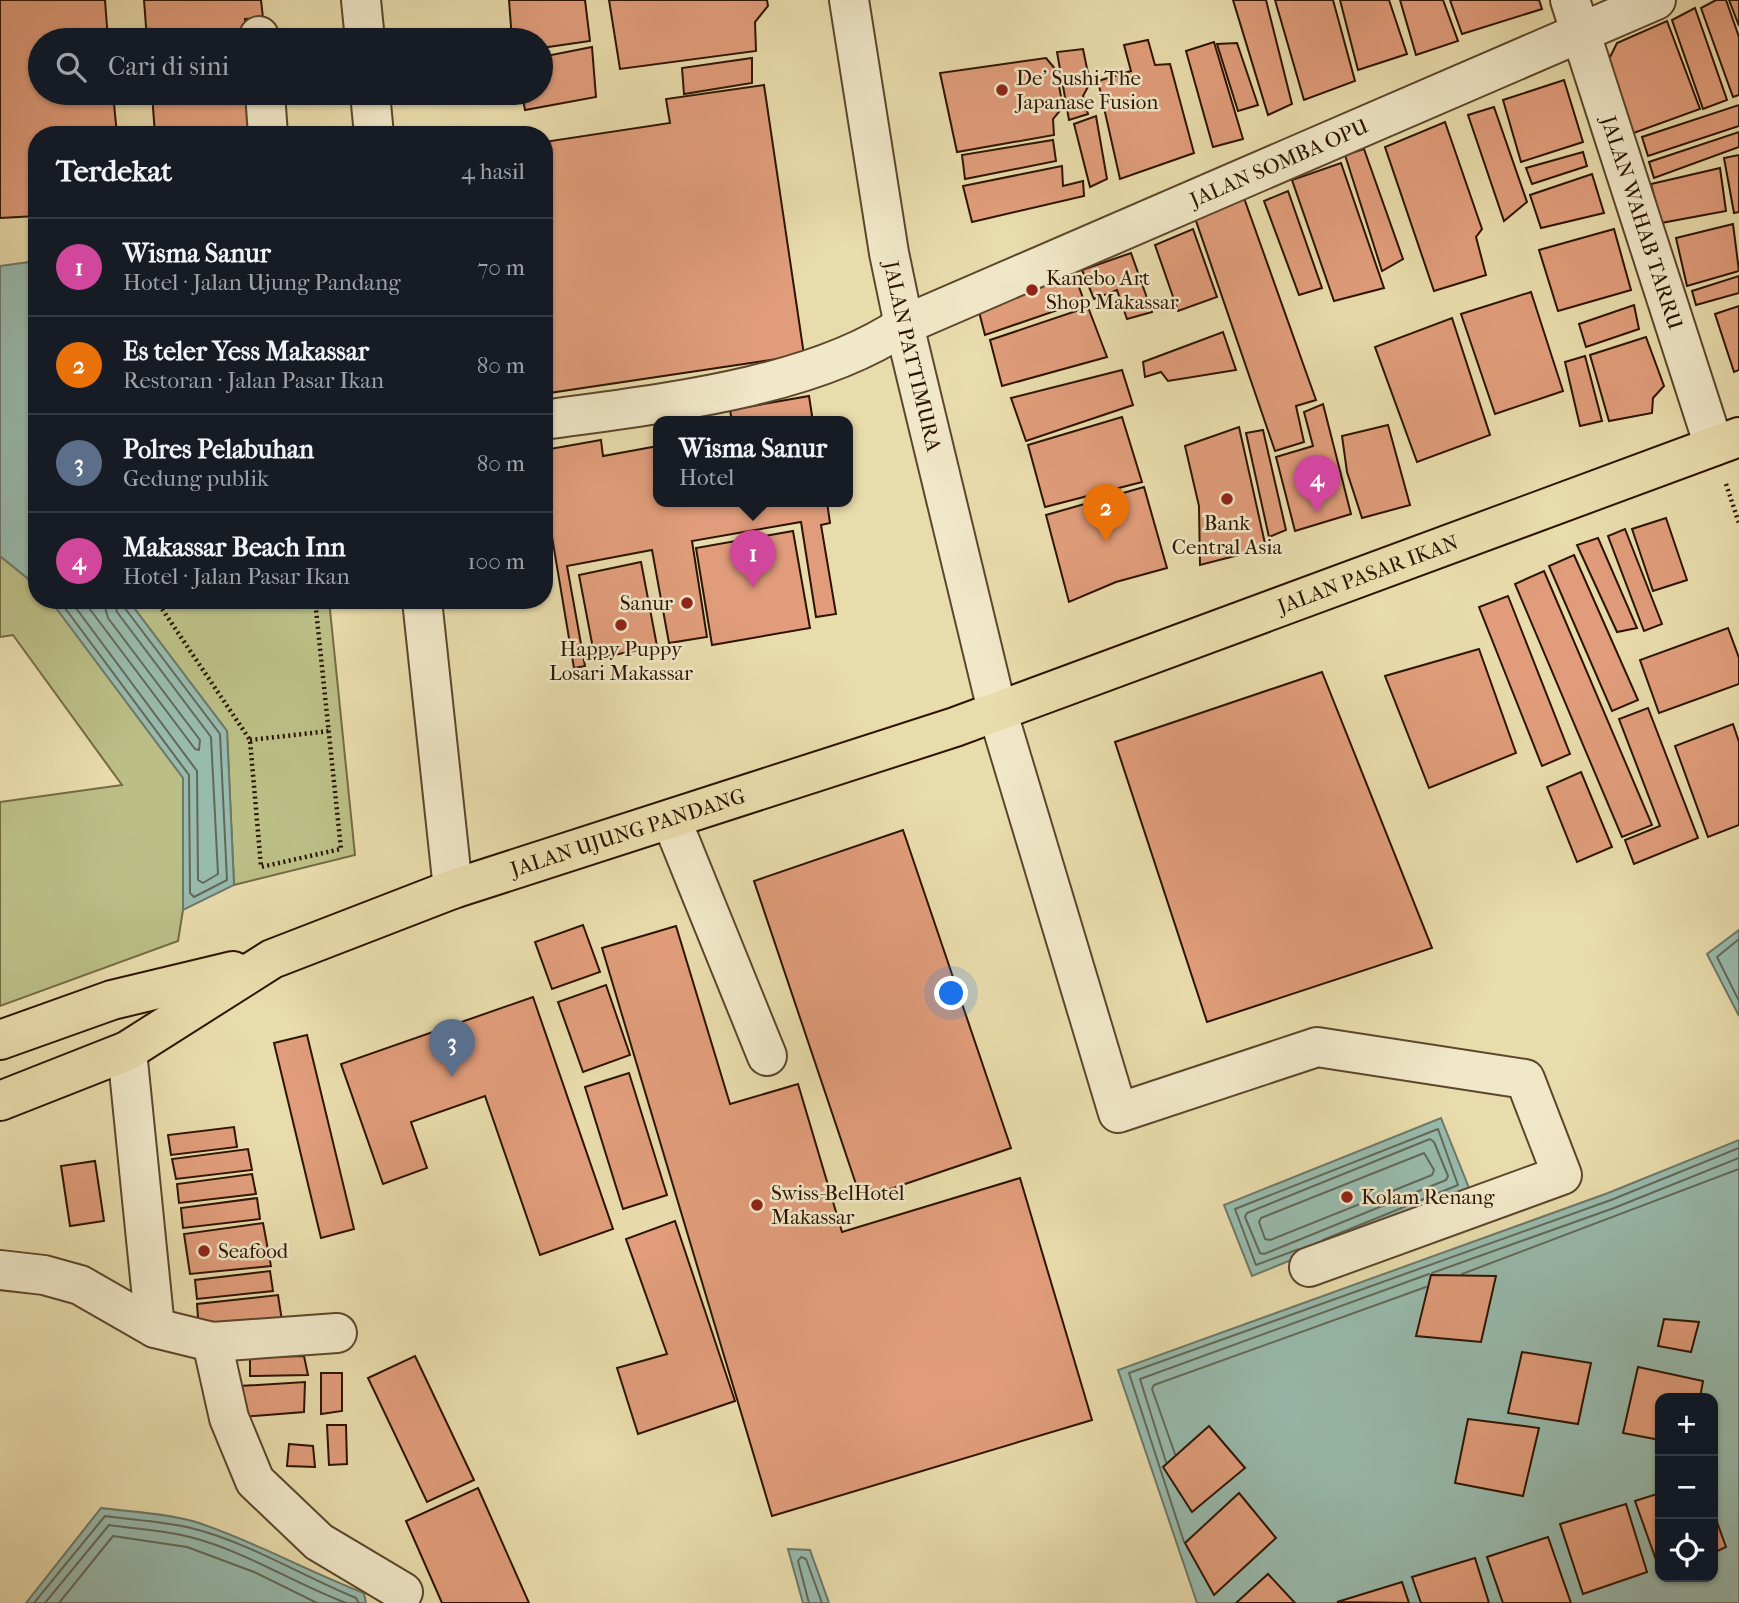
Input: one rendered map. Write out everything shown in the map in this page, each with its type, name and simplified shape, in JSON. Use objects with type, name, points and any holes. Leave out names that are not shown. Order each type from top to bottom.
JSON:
[{"type":"main road","name":"JALAN PASAR IKAN","points":[[997,710],[1727,442]]},
{"type":"main road","name":"JALAN UJUNG PANDANG","points":[[0,1040],[112,1000],[262,964],[453,889],[956,727],[997,710]]},
{"type":"main road","name":"JALAN UJUNG PANDANG","points":[[0,1101],[127,1051],[262,964]]},
{"type":"street","points":[[361,0],[364,28]]},
{"type":"street","name":"JALAN PATTIMURA","points":[[849,0],[889,253],[904,325],[997,710],[1118,1113],[1317,1047],[1525,1079],[1562,1175],[1309,1267]]},
{"type":"street","name":"JALAN SOMBA OPU","points":[[553,419],[699,398],[817,366],[878,343],[904,325],[1575,16],[1656,0]]},
{"type":"street","name":"JALAN WAHAB TARRU","points":[[1575,16],[1727,442]]},
{"type":"street","points":[[266,105],[267,126]]},
{"type":"street","points":[[371,105],[373,126]]},
{"type":"street","points":[[423,609],[453,889]]},
{"type":"street","points":[[671,819],[767,1056]]},
{"type":"street","points":[[127,1051],[155,1328]]},
{"type":"street","points":[[0,1270],[44,1275],[80,1285],[155,1328],[212,1342],[337,1333]]},
{"type":"street","points":[[212,1342],[229,1418],[255,1481],[319,1542],[403,1592]]},
{"type":"path","points":[[162,609],[250,740],[261,867],[341,849],[316,609]]},
{"type":"path","points":[[250,740],[329,731]]},
{"type":"green space","points":[[0,556],[28,579],[28,609],[57,609],[190,777],[183,778],[183,910],[178,941],[0,1006],[0,802],[122,785],[13,635],[0,637]]},
{"type":"green space","points":[[135,609],[330,609],[355,855],[234,885],[227,731]]},
{"type":"water","points":[[28,262],[28,579],[0,556],[0,266]]},
{"type":"water","points":[[57,609],[135,609],[227,731],[234,885],[183,910],[183,778]]},
{"type":"water","points":[[1739,930],[1739,1016],[1707,954]]},
{"type":"water","name":"Kolam Renang","points":[[1441,1118],[1469,1188],[1252,1276],[1224,1205]]},
{"type":"water","points":[[1739,1140],[1739,1603],[1197,1603],[1118,1370],[1608,1193]]},
{"type":"water","points":[[101,1508],[196,1522],[364,1593],[366,1603],[26,1603]]},
{"type":"water","points":[[788,1549],[810,1550],[829,1603],[803,1603]]},
{"type":"building","points":[[0,0],[105,0],[107,28],[28,28],[28,105],[114,105],[116,126],[28,126],[28,216],[0,218]]},
{"type":"building","points":[[144,0],[261,0],[263,18],[245,19],[246,28],[146,28]]},
{"type":"building","points":[[509,0],[585,0],[590,41],[553,46],[553,28],[511,28]]},
{"type":"building","points":[[609,0],[767,0],[768,6],[755,22],[756,51],[620,69]]},
{"type":"building","points":[[1233,0],[1266,0],[1292,104],[1268,115]]},
{"type":"building","points":[[1275,0],[1333,0],[1355,81],[1304,100]]},
{"type":"building","points":[[1340,0],[1389,0],[1407,54],[1358,70]]},
{"type":"building","points":[[1400,0],[1443,0],[1458,41],[1416,55]]},
{"type":"building","points":[[1450,0],[1539,0],[1542,9],[1462,34]]},
{"type":"building","points":[[1716,0],[1726,0],[1739,37],[1739,95],[1733,97],[1701,8]]},
{"type":"building","points":[[1729,0],[1739,0],[1739,26]]},
{"type":"building","points":[[1695,8],[1727,100],[1703,109],[1672,20]]},
{"type":"building","points":[[1667,21],[1700,109],[1631,134],[1606,65],[1617,43]]},
{"type":"building","points":[[1148,40],[1155,65],[1170,64],[1194,153],[1120,179],[1098,81],[1131,71],[1124,45]]},
{"type":"building","points":[[1214,42],[1243,139],[1213,147],[1186,51]]},
{"type":"building","points":[[1237,43],[1258,105],[1238,111],[1217,44]]},
{"type":"building","points":[[592,47],[596,97],[553,105],[553,55]]},
{"type":"building","points":[[1083,49],[1090,83],[1083,96],[1088,114],[1069,120],[1057,52]]},
{"type":"building","points":[[752,58],[752,83],[684,94],[682,68]]},
{"type":"building","name":"De' Sushi The Japanase Fusion","points":[[1046,58],[1056,70],[1063,107],[1053,119],[1054,135],[957,152],[940,73]]},
{"type":"building","points":[[1564,80],[1583,142],[1521,162],[1503,100]]},
{"type":"building","points":[[764,85],[804,355],[553,392],[553,141],[670,123],[666,99]]},
{"type":"building","points":[[153,105],[254,105],[256,126],[154,126]]},
{"type":"building","points":[[524,105],[552,105],[525,110]]},
{"type":"building","points":[[1739,105],[1739,126],[1648,156],[1642,137]]},
{"type":"building","points":[[1494,107],[1527,202],[1504,221],[1468,115]]},
{"type":"building","points":[[1096,116],[1107,179],[1090,187],[1074,124]]},
{"type":"building","points":[[1445,122],[1482,229],[1476,237],[1486,275],[1434,291],[1385,147]]},
{"type":"building","points":[[1739,132],[1739,147],[1654,178],[1649,162]]},
{"type":"building","points":[[1053,140],[1056,161],[965,179],[962,155]]},
{"type":"building","points":[[1364,149],[1403,259],[1382,271],[1345,155]]},
{"type":"building","points":[[1583,152],[1587,166],[1532,184],[1526,168]]},
{"type":"building","points":[[1739,155],[1739,212],[1734,213],[1724,158]]},
{"type":"building","points":[[1341,163],[1384,288],[1334,301],[1292,180]]},
{"type":"building","points":[[1062,166],[1063,186],[1083,181],[1084,196],[972,222],[963,186]]},
{"type":"building","points":[[1720,168],[1726,211],[1661,223],[1651,184]]},
{"type":"building","points":[[1592,174],[1604,213],[1541,228],[1530,195]]},
{"type":"building","points":[[1288,191],[1322,288],[1299,295],[1264,201]]},
{"type":"building","points":[[1244,198],[1316,400],[1296,406],[1304,442],[1275,451],[1194,215]]},
{"type":"building","points":[[1733,224],[1739,271],[1687,286],[1676,238]]},
{"type":"building","points":[[1193,229],[1217,297],[1178,311],[1155,245]]},
{"type":"building","points":[[1614,229],[1631,290],[1558,311],[1539,250]]},
{"type":"building","points":[[1131,253],[1152,312],[1127,319],[1117,290],[1094,299],[1082,270]]},
{"type":"building","points":[[1074,273],[1084,301],[985,335],[978,308]]},
{"type":"building","points":[[1739,276],[1739,293],[1696,305],[1692,291]]},
{"type":"building","points":[[1531,292],[1563,391],[1495,414],[1461,314]]},
{"type":"building","points":[[1634,305],[1639,329],[1586,347],[1579,324]]},
{"type":"building","points":[[1739,306],[1739,370],[1734,372],[1715,314]]},
{"type":"building","points":[[1088,307],[1107,357],[1002,386],[990,340]]},
{"type":"building","points":[[1452,318],[1490,435],[1417,462],[1375,347]]},
{"type":"building","points":[[1223,332],[1236,370],[1168,381],[1161,372],[1145,377],[1143,362]]},
{"type":"building","points":[[1646,337],[1664,386],[1653,398],[1652,413],[1609,421],[1590,355]]},
{"type":"building","points":[[1585,356],[1602,421],[1580,426],[1565,362]]},
{"type":"building","points":[[1122,370],[1133,405],[1026,441],[1011,398]]},
{"type":"building","points":[[809,396],[812,416],[731,416],[730,410]]},
{"type":"building","points":[[1323,404],[1351,514],[1295,531],[1276,457],[1313,446],[1304,412]]},
{"type":"building","points":[[1122,417],[1142,482],[1045,507],[1028,445]]},
{"type":"building","points":[[1388,425],[1410,505],[1362,518],[1347,472],[1342,436]]},
{"type":"building","name":"Bank Central Asia","points":[[1239,427],[1266,548],[1200,565],[1199,506],[1185,446]]},
{"type":"building","points":[[1263,430],[1286,530],[1269,537],[1246,433]]},
{"type":"building","points":[[601,440],[603,456],[653,447],[653,507],[828,507],[830,523],[821,525],[836,614],[816,617],[801,522],[692,541],[707,637],[669,643],[652,550],[567,566],[585,666],[574,668],[553,543],[553,448]]},
{"type":"building","points":[[1144,487],[1167,568],[1116,582],[1069,602],[1046,515]]},
{"type":"building","points":[[1666,518],[1687,580],[1653,591],[1632,529]]},
{"type":"building","points":[[1625,529],[1662,624],[1644,631],[1608,536]]},
{"type":"building","points":[[793,531],[810,628],[712,645],[696,548]]},
{"type":"building","points":[[1598,538],[1637,628],[1617,632],[1577,545]]},
{"type":"building","points":[[1574,555],[1638,700],[1612,711],[1549,566]]},
{"type":"building","name":"Happy Puppy Losari Makassar","points":[[641,562],[657,646],[595,659],[579,575]]},
{"type":"building","points":[[1544,571],[1652,825],[1622,837],[1515,584]]},
{"type":"building","points":[[1508,596],[1570,754],[1542,766],[1479,607]]},
{"type":"building","points":[[1728,628],[1739,658],[1739,684],[1659,713],[1640,660]]},
{"type":"building","points":[[1479,649],[1516,753],[1429,788],[1385,676]]},
{"type":"building","points":[[1322,672],[1432,948],[1207,1022],[1115,742]]},
{"type":"building","points":[[1648,708],[1698,838],[1634,864],[1625,840],[1660,826],[1619,719]]},
{"type":"building","points":[[1733,724],[1739,742],[1739,825],[1708,837],[1675,746]]},
{"type":"building","points":[[1581,772],[1612,847],[1577,862],[1547,787]]},
{"type":"building","points":[[903,830],[1011,1148],[861,1199],[754,881]]},
{"type":"building","points":[[583,925],[600,972],[552,989],[535,942]]},
{"type":"building","name":"Swiss-BelHotel Makassar","points":[[676,926],[730,1104],[798,1084],[842,1232],[1020,1178],[1092,1420],[772,1516],[602,948]]},
{"type":"building","points":[[606,985],[630,1055],[583,1072],[558,1002]]},
{"type":"building","points":[[533,997],[613,1229],[540,1255],[485,1096],[411,1122],[427,1168],[383,1184],[341,1064]]},
{"type":"building","points":[[307,1035],[354,1229],[321,1238],[274,1043]]},
{"type":"building","points":[[629,1073],[667,1195],[623,1209],[585,1087]]},
{"type":"building","points":[[234,1127],[237,1147],[171,1155],[168,1135]]},
{"type":"building","points":[[248,1149],[252,1170],[176,1179],[172,1159]]},
{"type":"building","points":[[95,1161],[104,1221],[70,1226],[61,1166]]},
{"type":"building","points":[[252,1174],[256,1194],[179,1203],[177,1184]]},
{"type":"building","points":[[257,1198],[260,1219],[183,1228],[181,1208]]},
{"type":"building","points":[[675,1221],[735,1401],[638,1434],[617,1368],[667,1354],[626,1239]]},
{"type":"building","points":[[263,1223],[271,1266],[190,1274],[184,1234]]},
{"type":"building","points":[[270,1271],[273,1291],[197,1299],[195,1280]]},
{"type":"building","points":[[1431,1275],[1496,1276],[1481,1342],[1416,1336]]},
{"type":"building","points":[[278,1295],[282,1321],[199,1331],[197,1304]]},
{"type":"building","points":[[1664,1319],[1699,1322],[1691,1352],[1658,1346]]},
{"type":"building","points":[[1522,1352],[1591,1363],[1578,1424],[1508,1413]]},
{"type":"building","points":[[304,1356],[308,1375],[250,1376],[250,1357]]},
{"type":"building","points":[[415,1356],[474,1480],[427,1502],[368,1378]]},
{"type":"building","points":[[1638,1367],[1703,1381],[1701,1393],[1655,1393],[1655,1439],[1623,1433]]},
{"type":"building","points":[[321,1373],[342,1373],[342,1411],[321,1414]]},
{"type":"building","points":[[305,1382],[304,1412],[241,1417],[240,1386]]},
{"type":"building","points":[[1468,1419],[1539,1428],[1523,1496],[1455,1483]]},
{"type":"building","points":[[327,1425],[346,1425],[347,1464],[329,1465]]},
{"type":"building","points":[[1209,1426],[1245,1468],[1192,1512],[1163,1467]]},
{"type":"building","points":[[289,1444],[313,1446],[315,1467],[287,1466]]},
{"type":"building","points":[[478,1488],[529,1603],[442,1603],[406,1521]]},
{"type":"building","points":[[1239,1493],[1276,1538],[1214,1595],[1185,1543]]},
{"type":"building","points":[[1655,1495],[1655,1557],[1635,1501]]},
{"type":"building","points":[[1626,1504],[1647,1572],[1583,1594],[1560,1524]]},
{"type":"building","points":[[1718,1525],[1726,1547],[1718,1551]]},
{"type":"building","points":[[1548,1537],[1571,1603],[1503,1603],[1487,1557]]},
{"type":"building","points":[[1475,1558],[1489,1603],[1421,1603],[1412,1577]]},
{"type":"building","points":[[1268,1574],[1295,1603],[1236,1603]]},
{"type":"building","points":[[1402,1582],[1409,1603],[1337,1602]]},
{"type":"place","name":"De' Sushi The Japanase Fusion","points":[[1002,90]]},
{"type":"place","name":"Kanebo Art Shop Makassar","points":[[1032,290]]},
{"type":"place","name":"Bank Central Asia","points":[[1227,499]]},
{"type":"place","name":"Makassar Beach Inn","points":[[1317,513]]},
{"type":"place","name":"Es teler Yess Makassar","points":[[1106,542]]},
{"type":"place","name":"Wisma Sanur","points":[[753,588]]},
{"type":"place","name":"Sanur","points":[[687,603]]},
{"type":"place","name":"Happy Puppy Losari Makassar","points":[[621,625]]},
{"type":"place","name":"Polres Pelabuhan","points":[[452,1077]]},
{"type":"place","name":"Kolam Renang","points":[[1347,1197]]},
{"type":"place","name":"Swiss-BelHotel Makassar","points":[[757,1205]]},
{"type":"place","name":"Seafood","points":[[204,1251]]}]
